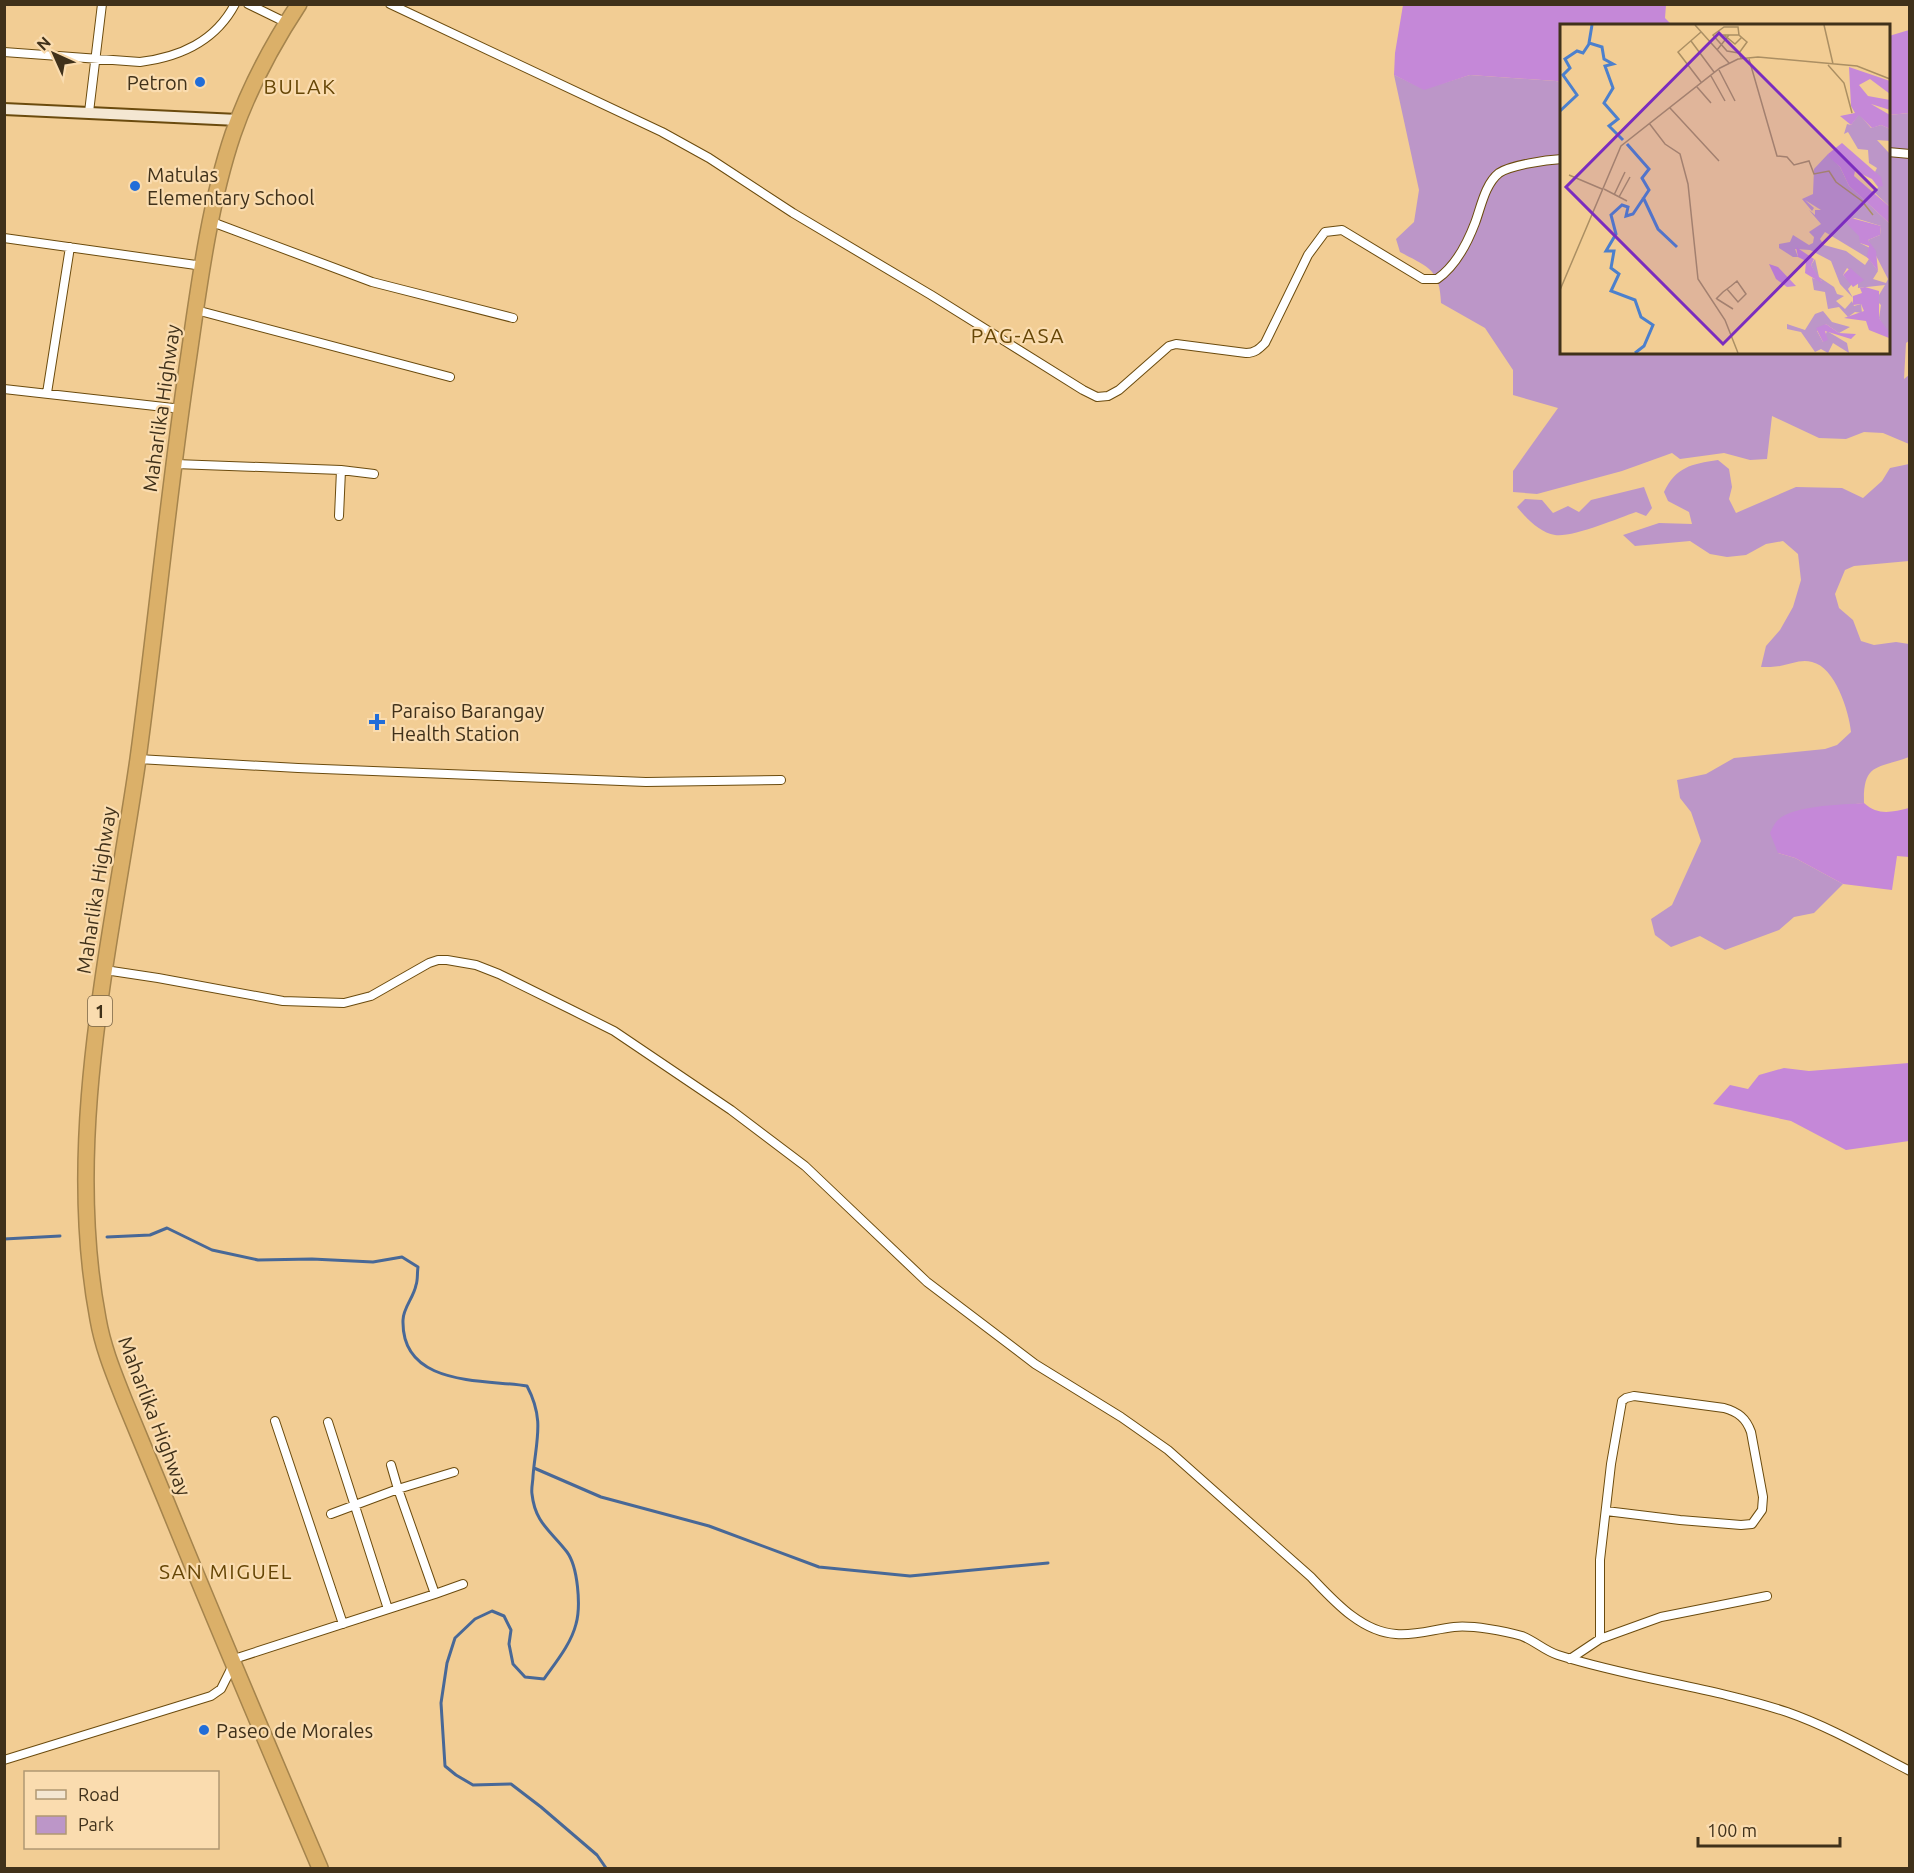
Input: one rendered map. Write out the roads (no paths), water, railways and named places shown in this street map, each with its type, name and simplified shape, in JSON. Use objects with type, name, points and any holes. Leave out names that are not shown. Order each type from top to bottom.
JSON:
[{"type":"highway","name":"Maharlika Highway","points":[[299,4],[260,72],[238,120],[231,141],[203,266],[182,409],[138,759],[105,970],[92,1083],[86,1187],[87,1241],[99,1325],[110,1365],[320,1869]]},
{"type":"main road","points":[[4,109],[238,120]]},
{"type":"street","points":[[89,112],[102,4]]},
{"type":"street","points":[[4,52],[140,62],[179,55],[210,35],[235,4]]},
{"type":"street","points":[[248,4],[287,24]]},
{"type":"street","points":[[390,4],[662,132],[709,158],[802,219],[1097,397],[1108,396],[1119,390],[1169,346],[1185,344],[1246,353],[1253,353],[1259,349],[1268,337],[1308,255],[1325,232],[1342,230],[1423,279],[1437,279],[1459,257],[1495,177],[1510,168],[1560,159]]},
{"type":"street","points":[[1890,152],[1910,154]]},
{"type":"street","points":[[212,222],[372,282],[513,318]]},
{"type":"street","points":[[4,238],[203,266]]},
{"type":"street","points":[[46,393],[70,247]]},
{"type":"street","points":[[196,310],[450,377]]},
{"type":"street","points":[[4,389],[182,409]]},
{"type":"street","points":[[175,464],[341,470],[374,474]]},
{"type":"street","points":[[339,516],[341,470]]},
{"type":"street","points":[[138,759],[646,782],[781,780]]},
{"type":"street","points":[[105,970],[283,1000],[344,1003],[371,996],[438,960],[476,965],[498,974],[614,1031],[731,1110],[805,1166],[908,1266],[967,1314],[1035,1364],[1121,1417],[1168,1450],[1344,1609],[1376,1630],[1395,1635],[1455,1627],[1520,1636],[1554,1654],[1570,1659],[1712,1692],[1784,1712],[1838,1733],[1910,1771]]},
{"type":"street","points":[[1600,1639],[1600,1560],[1606,1511],[1620,1408],[1622,1401],[1634,1396],[1724,1408],[1738,1413],[1748,1424],[1763,1497],[1762,1510],[1752,1524],[1741,1526],[1606,1511]]},
{"type":"street","points":[[274,1421],[343,1624]]},
{"type":"street","points":[[328,1422],[388,1609]]},
{"type":"street","points":[[391,1465],[435,1594]]},
{"type":"street","points":[[332,1514],[398,1489],[454,1472]]},
{"type":"street","points":[[4,1760],[211,1696],[221,1689],[232,1662],[463,1584]]},
{"type":"street","points":[[1570,1659],[1600,1639],[1662,1617],[1767,1596]]},
{"type":"waterway","points":[[107,1237],[150,1235],[167,1228],[212,1250],[258,1260],[312,1259],[373,1262],[402,1257],[418,1267],[415,1289],[403,1320],[406,1342],[415,1358],[448,1376],[527,1386],[533,1398],[538,1420],[532,1490],[534,1504],[540,1520],[571,1559],[576,1577],[578,1616],[567,1646],[544,1679],[525,1677],[513,1664],[509,1644],[511,1630],[504,1616],[492,1611],[475,1619],[455,1638],[447,1663],[441,1703],[445,1766],[473,1785],[511,1784],[597,1855],[606,1868]]},
{"type":"waterway","points":[[4,1239],[60,1236]]},
{"type":"waterway","points":[[534,1468],[601,1497],[709,1526],[819,1567],[910,1576],[1048,1563]]},
{"type":"place","name":"Petron","points":[[200,82]]},
{"type":"place","name":"Matulas Elementary School","points":[[135,186]]},
{"type":"place","name":"Paraiso Barangay Health Station","points":[[377,722]]},
{"type":"place","name":"Paseo de Morales","points":[[204,1730]]},
{"type":"district","name":"BULAK","points":[[300,86]]},
{"type":"district","name":"PAG-ASA","points":[[1018,335]]},
{"type":"district","name":"SAN MIGUEL","points":[[226,1571]]}]
